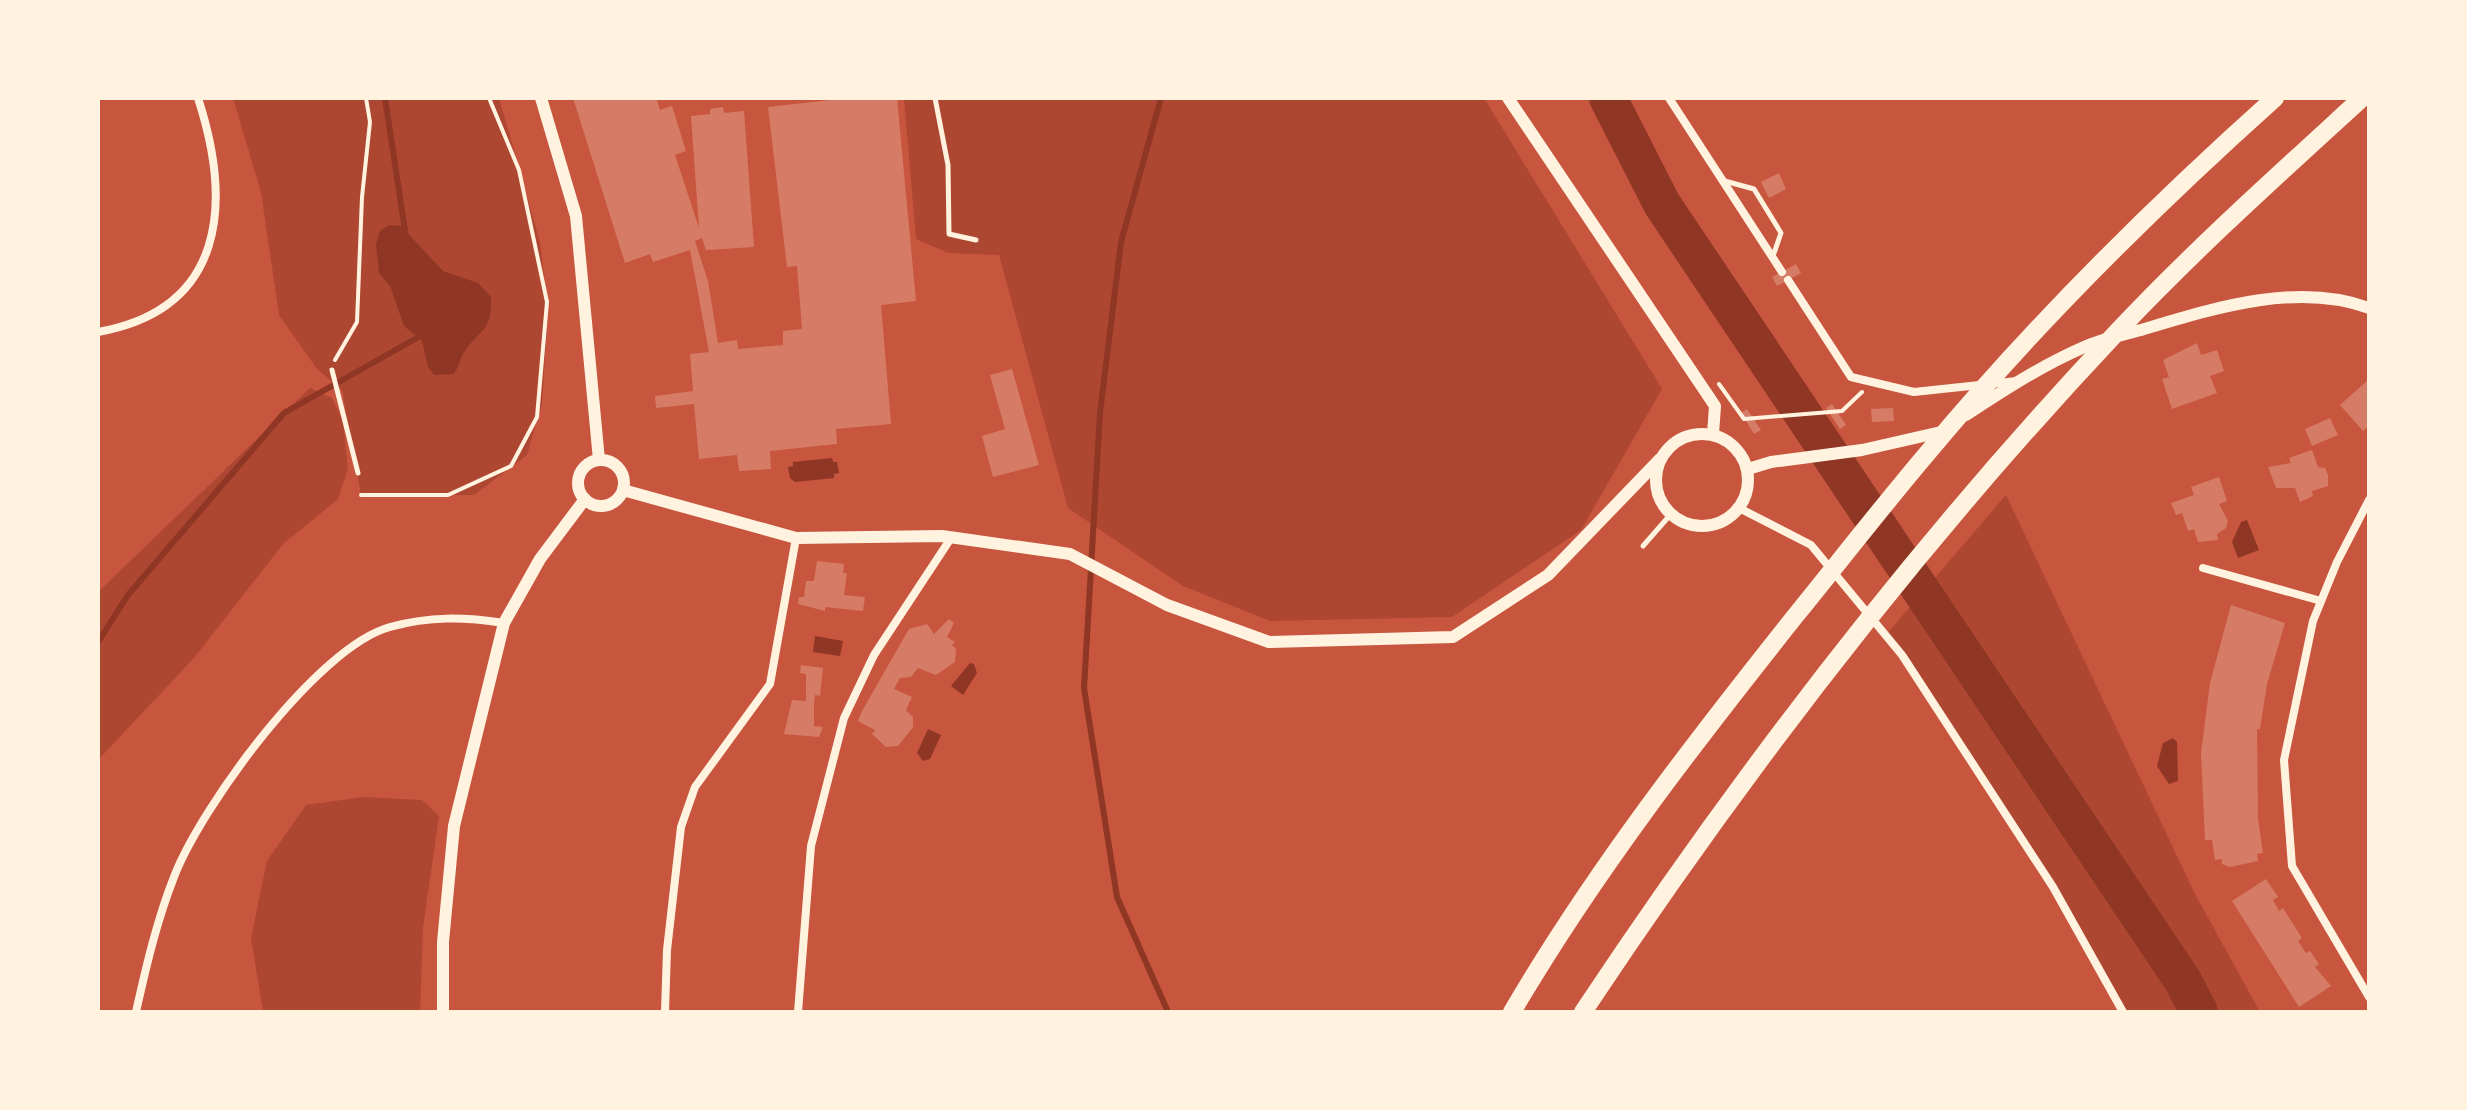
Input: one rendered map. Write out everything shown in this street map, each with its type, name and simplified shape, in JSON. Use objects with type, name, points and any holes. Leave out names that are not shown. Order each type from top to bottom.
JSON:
[{"type":"highway","points":[[1512,1012],[1610,861],[1699,736],[1926,454],[2065,301],[2209,157],[2275,98]]},
{"type":"highway","points":[[1583,1012],[1732,796],[1849,642],[1985,476],[2119,330],[2231,218],[2362,98]]},
{"type":"street","points":[[98,332],[124,327],[175,303],[203,265],[215,221],[213,171],[198,98]]},
{"type":"street","points":[[541,98],[576,216],[599,460]]},
{"type":"street","points":[[1508,98],[1715,406],[1713,434]]},
{"type":"street","points":[[1669,98],[1782,272]]},
{"type":"street","points":[[1788,280],[1851,377],[1914,392],[2018,380]]},
{"type":"street","points":[[1748,469],[1771,462],[1936,436],[2018,380],[2084,347],[2188,316],[2261,300],[2317,298],[2369,308]]},
{"type":"street","points":[[623,490],[796,538],[951,538],[1070,554],[1167,605],[1269,642],[1453,637],[1548,575],[1660,459],[1683,438],[1713,434],[1736,447],[1748,469],[1746,496],[1739,508],[1714,525],[1684,523],[1671,514],[1657,488],[1660,459]]},
{"type":"street","points":[[585,499],[578,478],[585,466],[599,460],[619,468],[623,490]]},
{"type":"street","points":[[585,499],[606,505],[623,490]]},
{"type":"street","points":[[443,1012],[443,942],[454,826],[504,623],[540,559],[585,499]]},
{"type":"street","points":[[2369,500],[2313,621],[2284,760],[2292,866],[2369,997]]},
{"type":"street","points":[[1739,508],[1811,545],[1902,655],[2053,887],[2123,1012]]},
{"type":"street","points":[[665,1012],[667,950],[681,827],[695,787],[770,684],[796,538]]},
{"type":"street","points":[[798,1012],[811,846],[844,718],[874,655],[951,538]]},
{"type":"street","points":[[2203,568],[2321,601]]},
{"type":"street","points":[[136,1012],[166,897],[203,819],[304,689],[347,647],[388,627],[455,616],[504,623]]},
{"type":"lane","points":[[935,98],[948,165],[949,234],[976,240]]},
{"type":"lane","points":[[1721,179],[1754,189],[1781,233],[1772,258]]},
{"type":"lane","points":[[332,370],[358,473]]},
{"type":"lane","points":[[1643,546],[1671,514]]},
{"type":"path","points":[[332,370],[357,322],[362,197],[370,122],[366,98]]},
{"type":"path","points":[[361,495],[448,495],[511,466],[537,417],[547,302],[519,170],[489,98]]},
{"type":"path","points":[[1744,419],[1842,411],[1872,382]]},
{"type":"shaded area","points":[[233,98],[499,98],[540,242],[548,310],[542,403],[527,455],[474,495],[361,495],[342,390],[317,369],[279,315],[261,192]]},
{"type":"shaded area","points":[[904,98],[1484,98],[1662,389],[1581,530],[1452,617],[1270,621],[1183,586],[1068,508],[999,255],[948,253],[916,239]]},
{"type":"shaded area","points":[[389,225],[401,226],[443,271],[478,283],[491,297],[488,323],[465,351],[454,374],[434,375],[428,367],[422,341],[404,326],[390,286],[379,273],[376,244],[380,231]]},
{"type":"shaded area","points":[[310,388],[332,398],[343,420],[348,469],[338,499],[283,544],[194,658],[98,760],[98,592]]},
{"type":"shaded area","points":[[832,458],[833,462],[837,462],[839,473],[834,474],[834,478],[795,482],[790,478],[788,467],[793,466],[793,462]]},
{"type":"shaded area","points":[[2006,495],[2195,894],[2260,1012],[2123,1012],[2053,887],[1886,635]]},
{"type":"shaded area","points":[[2247,520],[2259,550],[2238,558],[2232,542],[2241,522]]},
{"type":"shaded area","points":[[815,636],[843,641],[840,656],[813,652]]},
{"type":"shaded area","points":[[970,663],[974,664],[977,673],[963,695],[951,686]]},
{"type":"shaded area","points":[[928,729],[941,735],[930,759],[923,761],[917,753]]},
{"type":"shaded area","points":[[2173,738],[2177,742],[2178,781],[2169,784],[2157,766],[2163,743]]},
{"type":"shaded area","points":[[363,797],[422,800],[439,816],[423,927],[420,1012],[263,1012],[251,938],[267,861],[306,805]]},
{"type":"building","points":[[573,98],[656,98],[660,110],[672,106],[686,151],[675,155],[699,228],[691,116],[710,114],[710,109],[723,107],[724,113],[744,111],[754,247],[706,250],[702,238],[695,241],[708,281],[718,343],[737,340],[738,349],[783,345],[783,331],[802,329],[797,266],[787,267],[768,107],[848,98],[897,98],[916,301],[881,305],[891,424],[836,429],[837,444],[770,451],[771,469],[739,471],[737,455],[699,459],[694,404],[656,408],[655,396],[693,391],[690,354],[709,352],[690,250],[653,262],[650,254],[625,263]]},
{"type":"building","points":[[1779,173],[1786,189],[1769,198],[1761,182]]},
{"type":"building","points":[[1796,264],[1801,273],[1777,286],[1772,277]]},
{"type":"building","points":[[2197,343],[2201,355],[2217,350],[2224,371],[2210,376],[2217,393],[2172,409],[2162,379],[2169,377],[2163,360]]},
{"type":"building","points":[[1012,369],[1039,465],[993,477],[982,436],[1005,429],[990,375]]},
{"type":"building","points":[[2369,379],[2369,426],[2363,431],[2340,405]]},
{"type":"building","points":[[1832,404],[1846,425],[1840,429],[1826,408]]},
{"type":"building","points":[[1893,408],[1894,421],[1872,422],[1871,409]]},
{"type":"building","points":[[1747,409],[1761,430],[1754,434],[1741,413]]},
{"type":"building","points":[[2330,418],[2338,435],[2312,446],[2305,429]]},
{"type":"building","points":[[2312,450],[2318,467],[2325,468],[2328,486],[2312,491],[2313,496],[2300,502],[2295,488],[2276,488],[2268,467],[2291,463],[2289,458]]},
{"type":"building","points":[[2219,477],[2227,501],[2219,504],[2228,521],[2226,528],[2217,534],[2218,540],[2198,542],[2194,529],[2188,531],[2182,513],[2176,515],[2171,503],[2194,495],[2191,487]]},
{"type":"building","points":[[817,561],[844,564],[843,573],[847,573],[844,595],[865,597],[863,611],[825,607],[825,611],[798,604],[799,597],[804,597],[806,581],[814,581]]},
{"type":"building","points":[[2231,605],[2285,623],[2267,684],[2260,729],[2257,729],[2258,819],[2263,853],[2257,854],[2258,861],[2230,867],[2222,864],[2222,859],[2215,860],[2212,840],[2205,840],[2201,753],[2210,683]]},
{"type":"building","points":[[949,619],[954,623],[947,637],[955,642],[952,645],[956,649],[955,662],[936,675],[918,668],[911,677],[900,678],[894,689],[912,697],[906,710],[913,717],[913,727],[898,746],[886,747],[872,734],[875,730],[858,721],[862,711],[909,629],[927,624],[934,634]]},
{"type":"building","points":[[801,665],[823,668],[820,696],[815,695],[814,703],[814,726],[823,727],[819,737],[784,734],[792,700],[806,701],[806,674],[800,673]]},
{"type":"building","points":[[2266,879],[2278,897],[2273,900],[2279,911],[2283,908],[2302,938],[2298,941],[2306,953],[2310,951],[2319,964],[2315,967],[2331,986],[2299,1007],[2232,901]]},
{"type":"waterway","points":[[385,98],[406,237]]},
{"type":"waterway","points":[[1161,98],[1121,242],[1100,413],[1084,688],[1117,897],[1168,1012]]},
{"type":"waterway","points":[[1608,98],[1662,204],[2183,981],[2199,1012]]},
{"type":"waterway","points":[[98,642],[128,595],[284,413],[422,335]]}]
